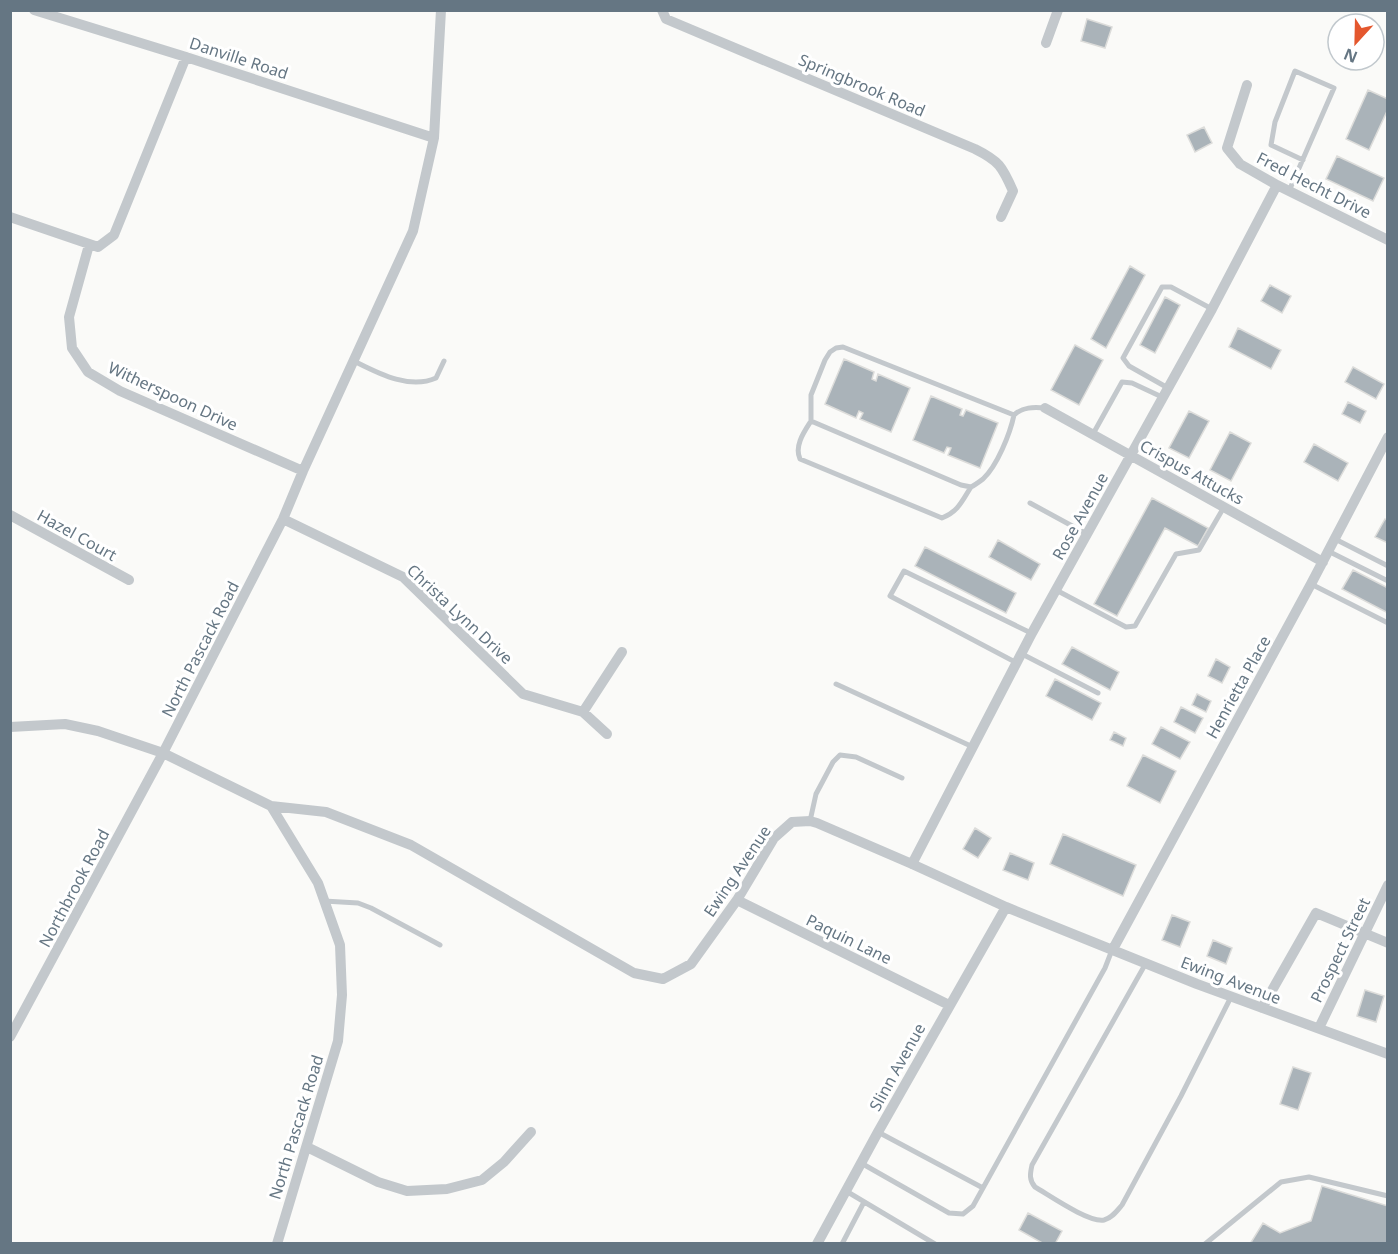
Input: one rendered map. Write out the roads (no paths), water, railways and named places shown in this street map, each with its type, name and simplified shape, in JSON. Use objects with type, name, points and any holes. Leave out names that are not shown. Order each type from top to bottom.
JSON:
[{"type":"street","name":"Danville Road","points":[[34,10],[434,138]]},
{"type":"street","name":"North Pascack Road","points":[[163,753],[283,519],[413,231],[434,138],[441,10]]},
{"type":"street","name":"Springbrook Road","points":[[662,10],[666,20],[992,157],[1005,171],[1013,191],[1001,217]]},
{"type":"street","points":[[1046,44],[1058,10]]},
{"type":"street","points":[[10,217],[98,247],[114,234],[186,57]]},
{"type":"street","name":"Fred Hecht Drive","points":[[1247,85],[1227,148],[1240,164],[1388,240]]},
{"type":"street","name":"Rose Avenue","points":[[912,864],[1032,633],[1212,309],[1277,185]]},
{"type":"street","name":"Witherspoon Drive","points":[[89,245],[69,317],[72,348],[88,372],[120,391],[303,471]]},
{"type":"street","name":"Crispus Attucks","points":[[1045,408],[1323,562]]},
{"type":"street","name":"Henrietta Place","points":[[1113,949],[1329,551],[1388,437]]},
{"type":"street","name":"Hazel Court","points":[[10,515],[129,580]]},
{"type":"street","name":"Christa Lynn Drive","points":[[283,519],[403,577],[523,694],[583,712],[607,734]]},
{"type":"street","points":[[583,712],[622,652]]},
{"type":"street","points":[[10,727],[65,724],[98,730],[163,753],[271,806]]},
{"type":"street","name":"Northbrook Road","points":[[12,1032],[163,753]]},
{"type":"street","name":"North Pascack Road","points":[[271,806],[318,883],[340,945],[342,995],[338,1041],[277,1244]]},
{"type":"street","name":"Ewing Avenue","points":[[271,806],[326,812],[411,845],[634,973],[663,979],[692,964],[736,900],[774,838],[792,822],[810,821],[1006,907],[1231,997],[1388,1054]]},
{"type":"street","name":"Prospect Street","points":[[1319,1028],[1387,886]]},
{"type":"street","name":"Paquin Lane","points":[[736,900],[949,1005]]},
{"type":"street","name":"Slinn Avenue","points":[[817,1244],[1006,907]]},
{"type":"street","points":[[1262,1008],[1316,913],[1388,943]]},
{"type":"street","points":[[307,1147],[378,1182],[407,1191],[447,1189],[482,1180],[504,1162],[531,1132]]},
{"type":"lane","points":[[1289,191],[1303,160],[1334,88],[1295,71],[1275,122],[1271,145],[1303,160]]},
{"type":"lane","points":[[1165,393],[1129,366],[1123,358],[1161,287],[1171,287],[1212,309]]},
{"type":"lane","points":[[1014,415],[843,347],[836,348],[825,360],[811,395],[811,421],[799,444],[798,454],[800,459],[942,518],[951,515],[957,509],[971,487],[982,480],[991,469],[1014,415],[1020,410],[1032,407],[1045,408]]},
{"type":"lane","points":[[354,361],[388,377],[426,382],[436,378],[444,361]]},
{"type":"lane","points":[[1093,434],[1122,382],[1165,393]]},
{"type":"lane","points":[[811,421],[961,485],[971,487]]},
{"type":"lane","points":[[1030,503],[1087,534]]},
{"type":"lane","points":[[1056,590],[1126,627],[1135,626],[1176,554],[1199,550],[1224,507]]},
{"type":"lane","points":[[1335,539],[1388,566]]},
{"type":"lane","points":[[1329,551],[1388,581]]},
{"type":"lane","points":[[1032,633],[904,571],[890,596],[1098,693]]},
{"type":"lane","points":[[1311,584],[1388,623]]},
{"type":"lane","points":[[836,684],[973,747]]},
{"type":"lane","points":[[810,821],[816,794],[833,762],[840,755],[856,758],[902,778]]},
{"type":"lane","points":[[324,901],[358,903],[440,945]]},
{"type":"lane","points":[[861,1163],[949,1213],[963,1214],[973,1206],[1105,968],[1113,949]]},
{"type":"lane","points":[[1146,963],[1032,1165],[1030,1182],[1035,1187],[1084,1216],[1095,1220],[1105,1220],[1122,1205],[1231,997]]},
{"type":"lane","points":[[878,1132],[983,1188]]},
{"type":"lane","points":[[1205,1244],[1281,1182],[1309,1177],[1388,1196]]},
{"type":"lane","points":[[846,1191],[935,1244]]},
{"type":"lane","points":[[842,1244],[864,1202]]}]
